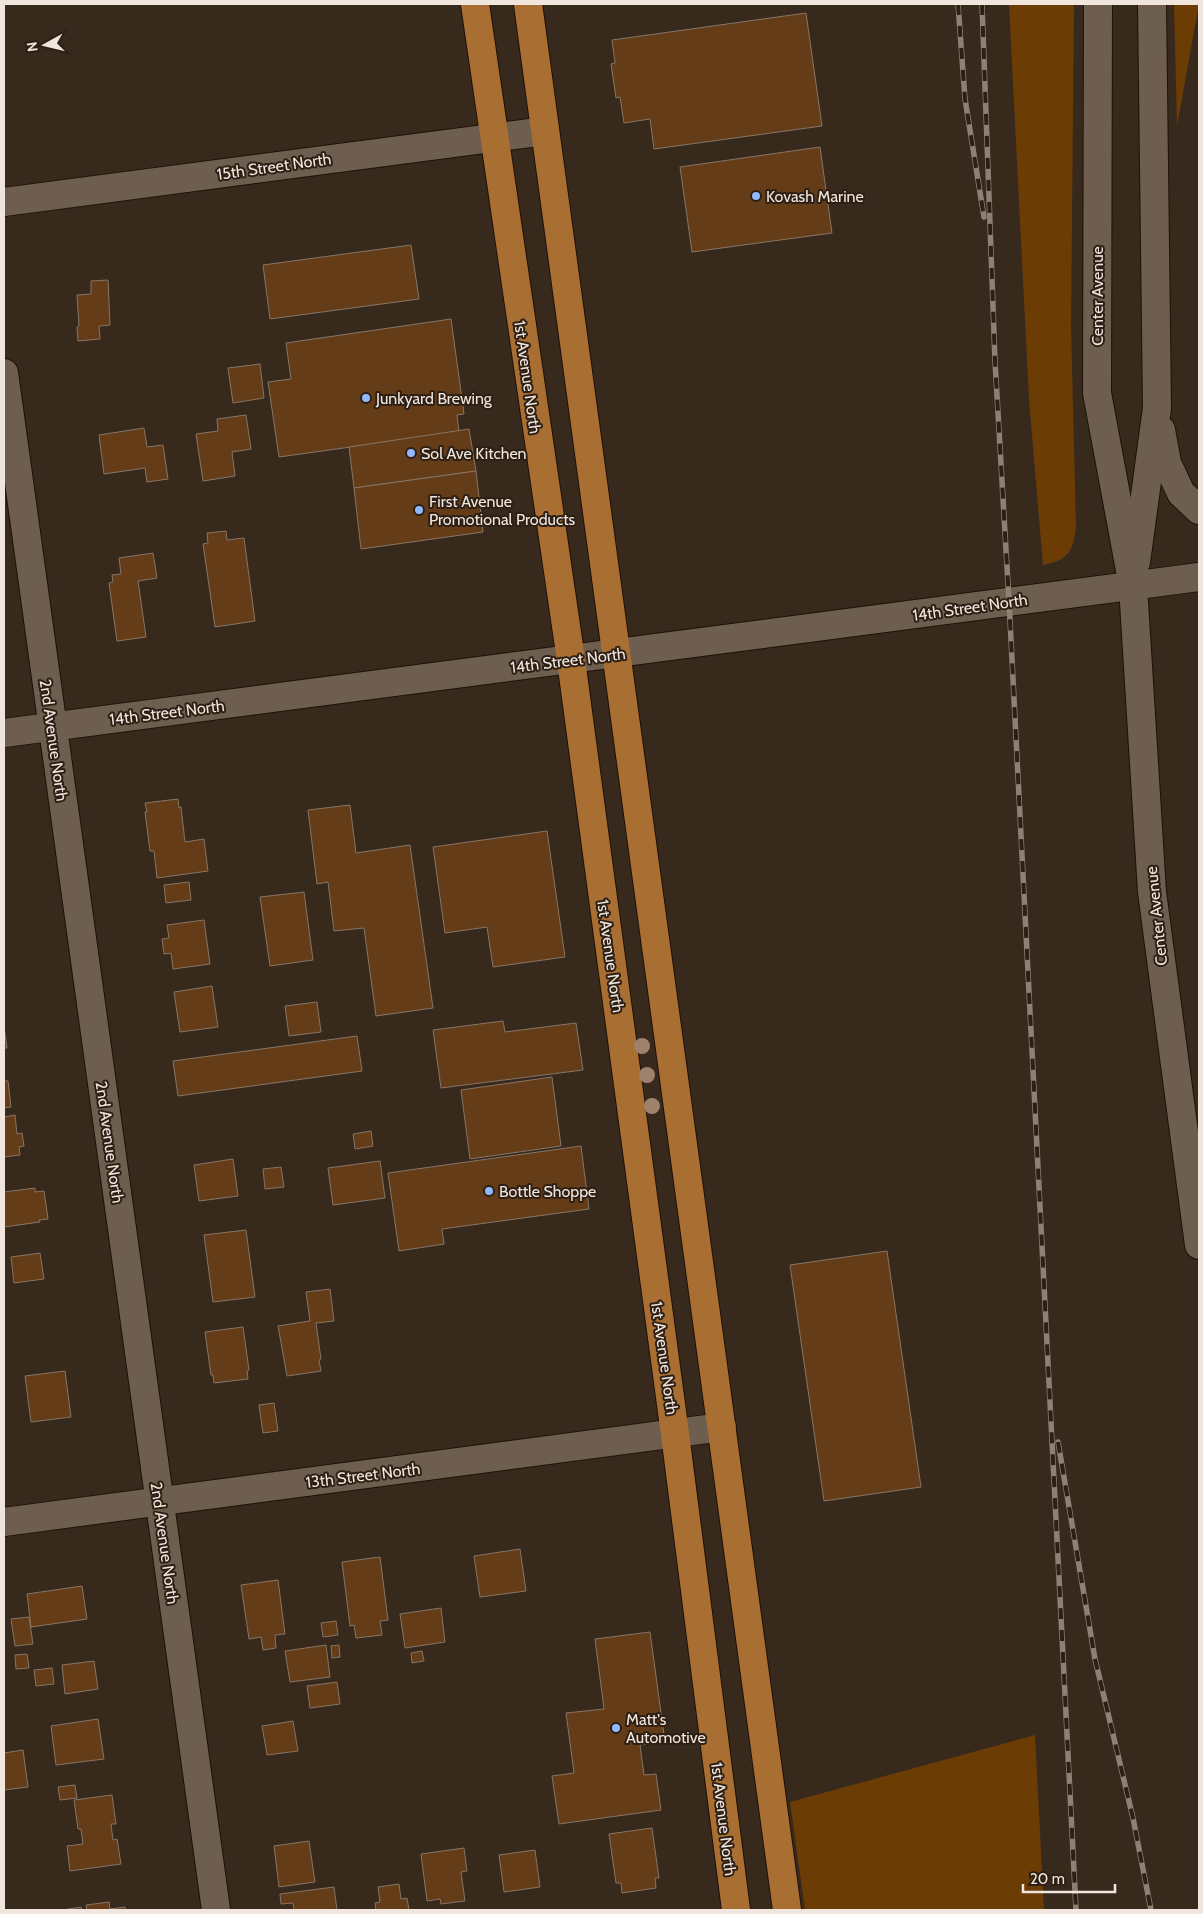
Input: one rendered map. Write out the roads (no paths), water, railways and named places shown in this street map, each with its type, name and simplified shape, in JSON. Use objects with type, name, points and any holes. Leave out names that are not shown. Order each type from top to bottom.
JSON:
[{"type":"main road","name":"1st Avenue North","points":[[475,4],[493,138],[571,660],[675,1434],[736,1910]]},
{"type":"main road","points":[[528,4],[787,1910]]},
{"type":"street","name":"Center Avenue","points":[[1098,4],[1097,393],[1133,586],[1152,892],[1199,1245]]},
{"type":"street","name":"Center Avenue","points":[[1133,586],[1157,408],[1152,4]]},
{"type":"street","name":"15th Street North","points":[[4,202],[545,131]]},
{"type":"street","name":"2nd Avenue North","points":[[4,373],[216,1910]]},
{"type":"street","points":[[1157,408],[1167,463],[1181,493],[1199,510]]},
{"type":"street","name":"14th Street North","points":[[4,733],[615,655],[1199,577]]},
{"type":"street","name":"13th Street North","points":[[4,1522],[722,1427]]},
{"type":"railway","points":[[958,4],[965,99],[984,217]]},
{"type":"railway","points":[[982,4],[995,361],[1076,1910]]},
{"type":"railway","points":[[1058,1442],[1095,1659],[1133,1818],[1151,1910]]},
{"type":"place","name":"Kovash Marine","points":[[756,196]]},
{"type":"place","name":"Junkyard Brewing","points":[[366,398]]},
{"type":"place","name":"Sol Ave Kitchen","points":[[411,453]]},
{"type":"place","name":"First Avenue Promotional Products","points":[[419,510]]},
{"type":"place","name":"Bottle Shoppe","points":[[489,1191]]},
{"type":"place","name":"Matt's Automotive","points":[[616,1728]]}]
